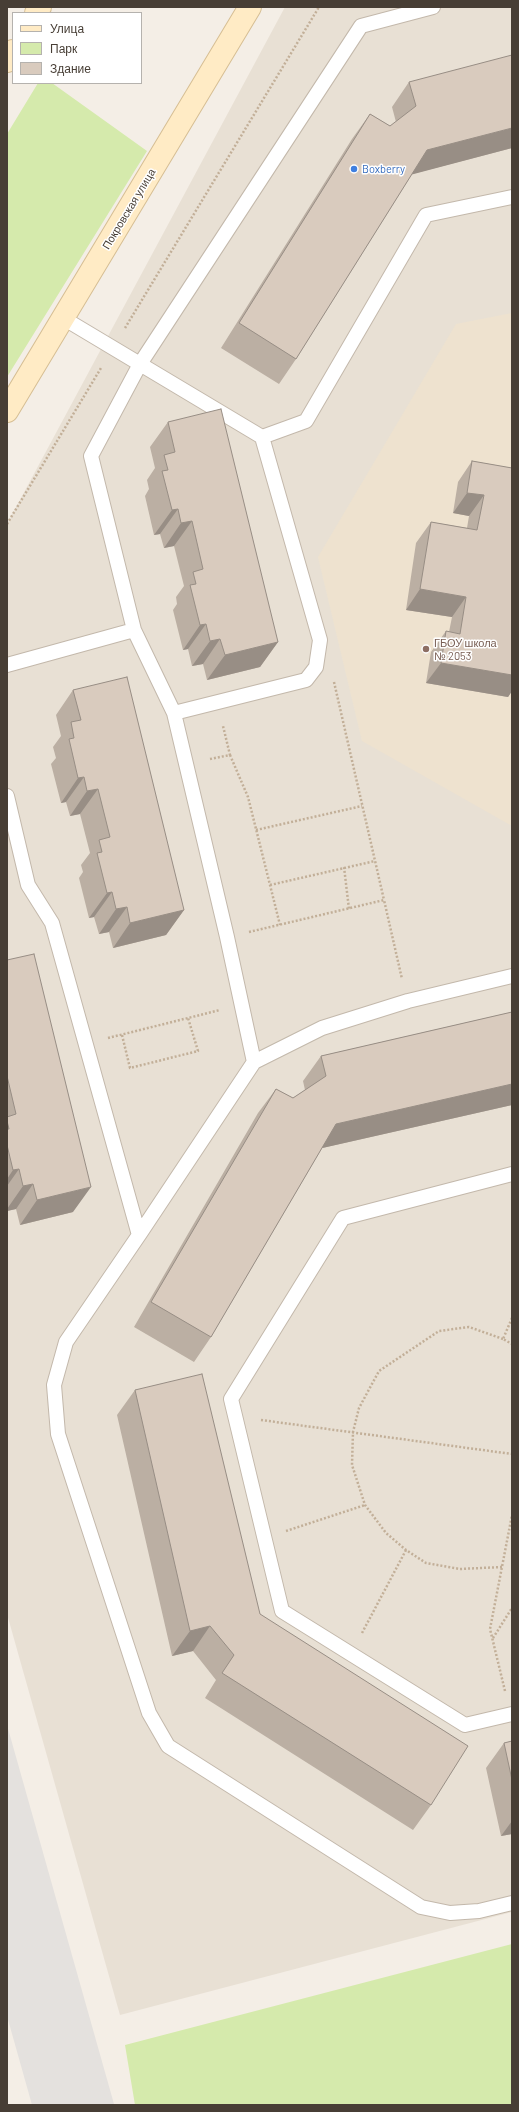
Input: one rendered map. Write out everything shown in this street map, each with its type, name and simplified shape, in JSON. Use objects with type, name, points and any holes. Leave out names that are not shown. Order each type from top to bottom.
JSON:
[{"type":"main road","name":"Покровская улица","points":[[7,411],[250,7]]},
{"type":"lane","points":[[254,1062],[227,937],[174,713],[134,630],[91,456],[140,364],[361,26],[433,7]]},
{"type":"lane","points":[[262,437],[306,421],[426,215],[512,197]]},
{"type":"lane","points":[[63,318],[262,437],[320,640],[316,667],[306,680],[174,713]]},
{"type":"lane","points":[[7,665],[134,630]]},
{"type":"lane","points":[[7,796],[28,885],[52,923],[139,1235]]},
{"type":"lane","points":[[512,976],[408,1001],[322,1028],[254,1062],[66,1342],[54,1385],[58,1434],[149,1713],[168,1746],[421,1907],[450,1913],[479,1911],[512,1903]]},
{"type":"lane","points":[[512,1174],[343,1218],[231,1399],[282,1611],[465,1725],[512,1714]]},
{"type":"path","points":[[7,524],[319,7]]},
{"type":"path","points":[[320,640],[336,689],[408,1001]]},
{"type":"path","points":[[217,702],[230,755],[248,797],[280,925]]},
{"type":"path","points":[[186,763],[230,755]]},
{"type":"path","points":[[256,830],[362,806]]},
{"type":"path","points":[[270,885],[375,860]]},
{"type":"path","points":[[344,868],[349,909]]},
{"type":"path","points":[[227,937],[384,900]]},
{"type":"path","points":[[86,1044],[241,1004]]},
{"type":"path","points":[[122,1035],[130,1068],[198,1051],[188,1018]]},
{"type":"path","points":[[503,1339],[512,1318]]},
{"type":"path","points":[[502,1567],[460,1569],[426,1563],[406,1550],[386,1533],[365,1505],[352,1465],[353,1432],[359,1408],[378,1370],[439,1331],[469,1327],[503,1339],[512,1344]]},
{"type":"path","points":[[236,1417],[512,1454]]},
{"type":"path","points":[[265,1538],[365,1505]]},
{"type":"path","points":[[512,1515],[490,1629],[512,1714]]},
{"type":"path","points":[[351,1654],[406,1550]]},
{"type":"path","points":[[492,1639],[512,1608]]},
{"type":"shaded area","points":[[285,7],[512,7],[512,1912],[120,2015],[7,1614],[7,524]]},
{"type":"shaded area","name":"ГБОУ школа № 2053","points":[[512,313],[512,826],[362,741],[318,557],[456,324]]},
{"type":"shaded area","points":[[7,1725],[114,2104],[111,2105],[32,2105],[7,2016]]},
{"type":"green space","points":[[37,84],[53,84],[147,151],[7,377],[7,134]]},
{"type":"green space","points":[[512,1944],[512,2105],[135,2105],[125,2045]]},
{"type":"building","points":[[512,55],[512,128],[427,150],[296,359],[239,323],[370,114],[390,126],[416,106],[409,82]]},
{"type":"building","points":[[221,409],[278,642],[225,655],[220,639],[210,641],[206,624],[200,625],[190,585],[196,584],[193,572],[203,569],[192,521],[181,523],[178,509],[172,510],[162,471],[168,470],[164,455],[175,452],[168,422]]},
{"type":"building","points":[[472,461],[512,468],[512,675],[441,663],[446,631],[460,634],[466,597],[420,589],[431,522],[477,530],[484,495],[467,493]]},
{"type":"building","points":[[127,677],[184,910],[130,923],[127,907],[116,909],[112,892],[107,893],[97,853],[102,852],[99,840],[110,837],[98,789],[87,791],[84,777],[78,778],[69,739],[74,738],[71,722],[81,720],[73,690]]},
{"type":"building","points":[[34,954],[91,1187],[37,1200],[33,1184],[23,1186],[19,1169],[13,1170],[7,1145],[7,1129],[9,1129],[7,1117],[16,1114],[7,1076],[7,960]]},
{"type":"building","points":[[512,1012],[512,1084],[336,1124],[211,1337],[151,1302],[276,1089],[293,1098],[326,1076],[321,1056]]},
{"type":"building","points":[[202,1374],[260,1614],[468,1746],[431,1805],[222,1673],[234,1655],[210,1626],[190,1631],[135,1390]]},
{"type":"building","points":[[512,1741],[512,1780],[504,1743]]},
{"type":"place","name":"Boxberry","points":[[354,169]]},
{"type":"place","name":"ГБОУ школа № 2053","points":[[426,649]]}]
